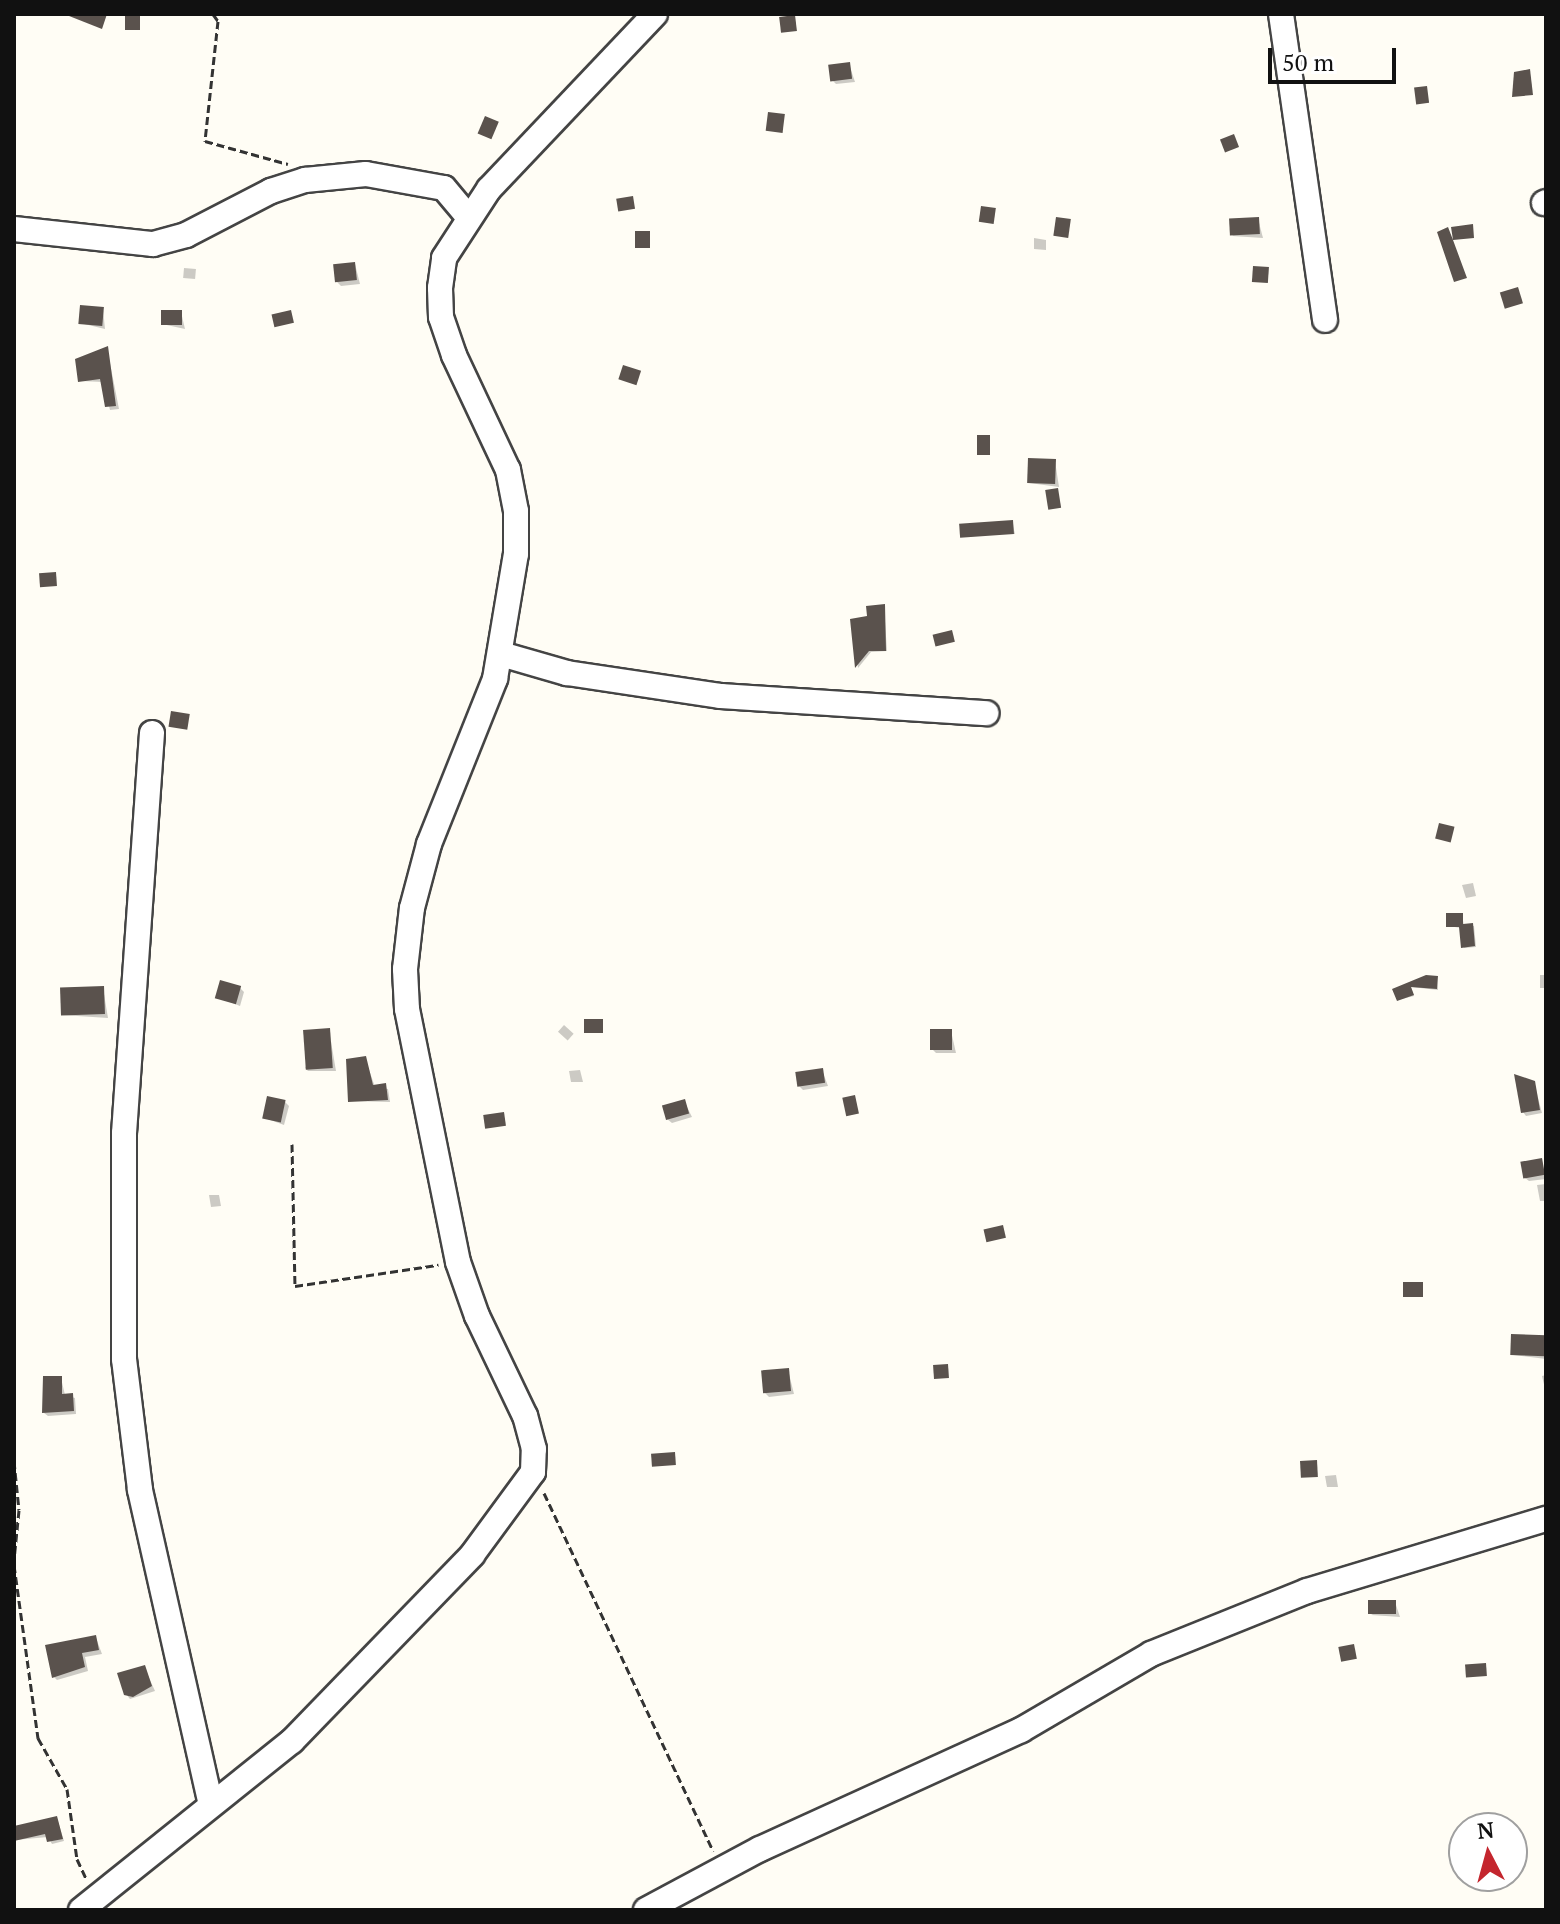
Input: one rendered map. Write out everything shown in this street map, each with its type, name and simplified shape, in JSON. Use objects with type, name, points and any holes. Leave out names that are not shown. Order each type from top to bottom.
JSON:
[{"type":"street","points":[[89,1904],[327,1707],[472,1555],[533,1472],[534,1449],[525,1416],[477,1316],[458,1262],[407,1009],[406,947],[429,844],[476,734],[501,654],[514,583],[516,511],[496,438],[468,386],[441,317],[444,258],[468,217],[655,14]]},
{"type":"street","points":[[1281,14],[1325,320]]},
{"type":"street","points":[[14,229],[153,244],[186,235],[293,184],[366,174],[444,188],[468,217]]},
{"type":"street","points":[[501,654],[567,673],[721,696],[986,713]]},
{"type":"street","points":[[152,733],[124,1133],[124,1359],[140,1490],[211,1804]]},
{"type":"street","points":[[646,1910],[720,1869],[1021,1730],[1151,1654],[1307,1591],[1546,1519]]},
{"type":"path","points":[[213,14],[218,21]]},
{"type":"path","points":[[220,14],[205,141],[292,166]]},
{"type":"path","points":[[292,1144],[295,1286],[458,1262]]},
{"type":"path","points":[[14,1461],[19,1510],[14,1563],[38,1738],[67,1789],[77,1859],[89,1904]]},
{"type":"path","points":[[533,1472],[584,1568],[720,1869]]},
{"type":"building","points":[[64,14],[107,14],[102,29]]},
{"type":"building","points":[[125,14],[140,14],[140,30],[125,30]]},
{"type":"building","points":[[795,15],[797,31],[781,33],[779,17]]},
{"type":"building","points":[[850,62],[852,79],[830,82],[828,65]]},
{"type":"building","points":[[1530,69],[1533,95],[1512,97],[1514,72]]},
{"type":"building","points":[[1427,86],[1429,103],[1416,104],[1414,88]]},
{"type":"building","points":[[768,112],[785,114],[783,133],[766,131]]},
{"type":"building","points":[[485,116],[499,122],[491,139],[478,133]]},
{"type":"building","points":[[1234,134],[1239,147],[1225,152],[1220,139]]},
{"type":"building","points":[[633,196],[635,209],[618,211],[616,199]]},
{"type":"building","points":[[981,206],[996,208],[994,224],[979,222]]},
{"type":"building","points":[[1056,217],[1071,219],[1068,238],[1053,236]]},
{"type":"building","points":[[1259,217],[1260,234],[1230,236],[1229,219]]},
{"type":"building","points":[[1473,224],[1474,238],[1453,240],[1451,227]]},
{"type":"building","points":[[1448,227],[1467,278],[1454,282],[1437,232]]},
{"type":"building","points":[[635,231],[650,231],[650,248],[635,248]]},
{"type":"building","points":[[355,262],[357,280],[335,282],[333,264]]},
{"type":"building","points":[[1253,266],[1269,267],[1268,283],[1252,282]]},
{"type":"building","points":[[1518,287],[1523,303],[1505,309],[1500,293]]},
{"type":"building","points":[[80,305],[104,307],[102,326],[78,324]]},
{"type":"building","points":[[161,310],[182,310],[182,325],[161,325]]},
{"type":"building","points":[[291,310],[294,323],[274,327],[272,314]]},
{"type":"building","points":[[108,346],[116,406],[105,407],[100,379],[78,382],[75,359]]},
{"type":"building","points":[[623,365],[641,371],[636,385],[618,379]]},
{"type":"building","points":[[977,435],[990,435],[990,455],[977,455]]},
{"type":"building","points":[[1028,458],[1056,459],[1055,484],[1027,483]]},
{"type":"building","points":[[1058,488],[1061,508],[1048,510],[1045,490]]},
{"type":"building","points":[[1013,520],[1014,534],[960,538],[959,524]]},
{"type":"building","points":[[56,572],[57,586],[40,587],[39,573]]},
{"type":"building","points":[[885,604],[886,651],[869,651],[855,668],[850,619],[867,616],[866,606]]},
{"type":"building","points":[[952,630],[955,642],[935,646],[933,635]]},
{"type":"building","points":[[171,711],[190,714],[187,730],[168,727]]},
{"type":"building","points":[[1439,823],[1455,827],[1451,842],[1435,839]]},
{"type":"building","points":[[1446,913],[1463,913],[1463,924],[1473,923],[1475,946],[1461,948],[1459,927],[1446,927]]},
{"type":"building","points":[[1426,975],[1438,976],[1437,989],[1411,987],[1414,995],[1397,1001],[1392,989]]},
{"type":"building","points":[[220,980],[241,986],[236,1004],[215,998]]},
{"type":"building","points":[[104,986],[105,1014],[61,1016],[60,988]]},
{"type":"building","points":[[584,1019],[603,1019],[603,1033],[584,1033]]},
{"type":"building","points":[[330,1028],[333,1068],[306,1070],[303,1030]]},
{"type":"building","points":[[930,1029],[952,1029],[952,1050],[930,1050]]},
{"type":"building","points":[[366,1056],[373,1085],[386,1083],[388,1100],[348,1102],[346,1059]]},
{"type":"building","points":[[823,1068],[825,1083],[797,1087],[795,1072]]},
{"type":"building","points":[[1514,1074],[1535,1081],[1540,1110],[1521,1113]]},
{"type":"building","points":[[855,1095],[859,1114],[846,1116],[842,1098]]},
{"type":"building","points":[[267,1096],[286,1100],[281,1122],[262,1118]]},
{"type":"building","points":[[685,1099],[689,1113],[666,1120],[662,1106]]},
{"type":"building","points":[[504,1112],[506,1126],[485,1129],[483,1115]]},
{"type":"building","points":[[1542,1158],[1545,1175],[1523,1179],[1520,1162]]},
{"type":"building","points":[[1003,1225],[1006,1238],[986,1242],[984,1229]]},
{"type":"building","points":[[1403,1282],[1423,1282],[1423,1297],[1403,1297]]},
{"type":"building","points":[[1511,1334],[1546,1335],[1545,1356],[1510,1355]]},
{"type":"building","points":[[948,1364],[949,1378],[934,1379],[933,1365]]},
{"type":"building","points":[[789,1368],[791,1391],[763,1393],[761,1370]]},
{"type":"building","points":[[43,1376],[62,1376],[62,1394],[73,1393],[74,1411],[42,1413]]},
{"type":"building","points":[[675,1452],[676,1465],[652,1467],[651,1454]]},
{"type":"building","points":[[1317,1460],[1318,1477],[1301,1478],[1300,1461]]},
{"type":"building","points":[[1368,1600],[1396,1600],[1396,1614],[1368,1614]]},
{"type":"building","points":[[96,1635],[99,1650],[82,1653],[85,1667],[52,1678],[45,1645]]},
{"type":"building","points":[[1354,1644],[1357,1659],[1341,1662],[1338,1647]]},
{"type":"building","points":[[1486,1663],[1487,1676],[1466,1677],[1465,1664]]},
{"type":"building","points":[[145,1665],[152,1686],[133,1697],[124,1695],[117,1673]]},
{"type":"building","points":[[57,1816],[63,1839],[47,1842],[45,1834],[14,1841],[14,1826]]}]
